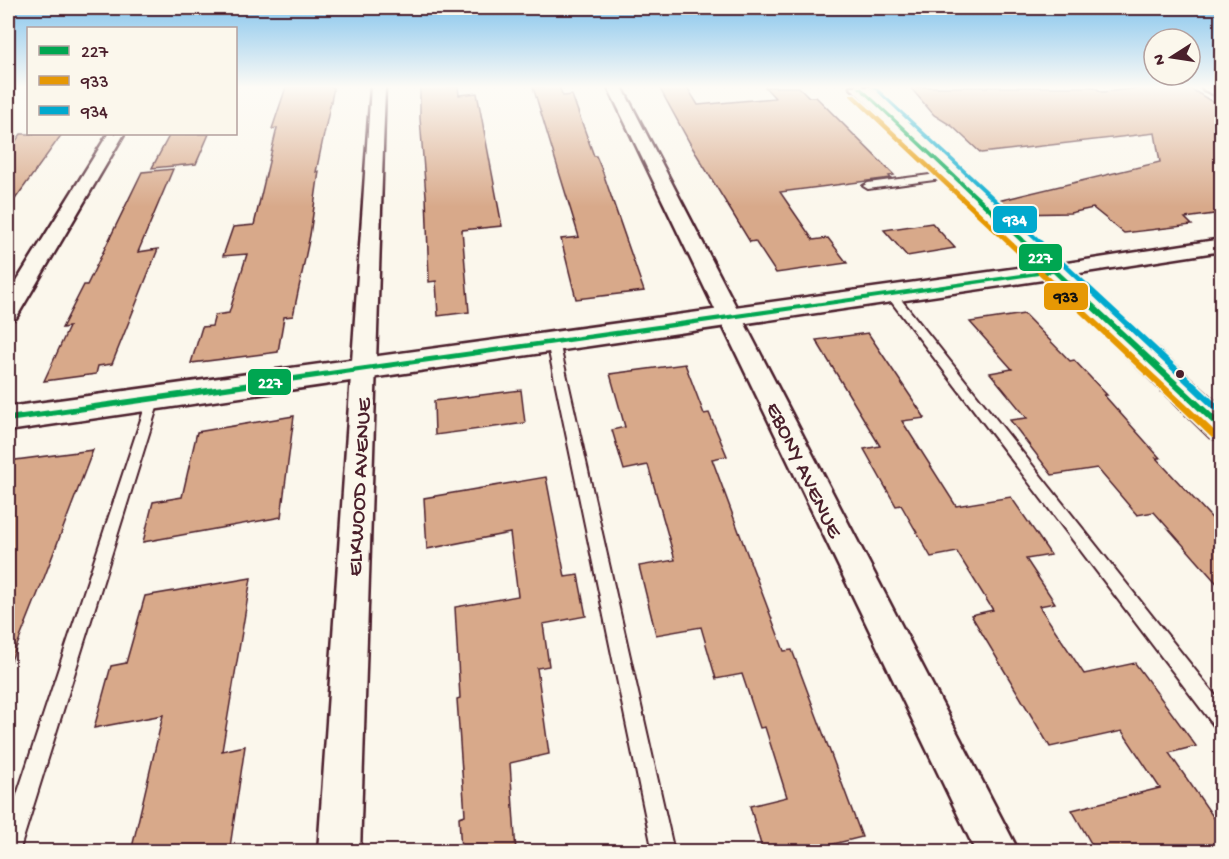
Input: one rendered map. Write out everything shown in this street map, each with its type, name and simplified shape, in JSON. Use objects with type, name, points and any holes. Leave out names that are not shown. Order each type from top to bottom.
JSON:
[{"type":"street","name":"ELKWOOD AVENUE","points":[[339,852],[376,127]]},
{"type":"street","name":"EBONY AVENUE","points":[[635,127],[998,852]]},
{"type":"street","points":[[902,127],[1221,428]]},
{"type":"street","points":[[8,312],[115,135]]},
{"type":"street","points":[[8,419],[1054,271],[1221,245]]},
{"type":"lane","points":[[868,186],[953,175]]},
{"type":"lane","points":[[891,294],[1221,720]]},
{"type":"lane","points":[[553,342],[664,852]]},
{"type":"lane","points":[[8,852],[154,398]]},
{"type":"building","points":[[273,127],[326,127],[316,172],[319,171],[310,235],[293,316],[284,317],[278,352],[191,363],[202,327],[212,326],[215,315],[229,313],[247,254],[223,256],[233,227],[254,225],[277,128],[272,129]]},
{"type":"building","points":[[421,127],[483,127],[502,226],[462,230],[469,312],[438,316],[436,281],[429,282]]},
{"type":"building","points":[[545,127],[584,127],[594,156],[602,170],[644,291],[576,299],[561,239],[579,237]]},
{"type":"building","points":[[681,127],[846,127],[894,175],[889,176],[891,178],[780,192],[813,240],[828,238],[847,263],[776,273],[755,241],[750,242]]},
{"type":"building","points":[[953,127],[1221,127],[1221,213],[1185,218],[1192,225],[1124,233],[1093,208],[1070,213],[1012,214],[998,201],[1160,162],[1155,133],[981,153]]},
{"type":"building","points":[[21,134],[61,135],[8,209],[8,142],[15,142]]},
{"type":"building","points":[[169,135],[209,135],[196,164],[152,168]]},
{"type":"building","points":[[173,169],[138,252],[158,249],[112,364],[98,366],[96,374],[44,381],[69,327],[62,328],[84,285],[87,285],[142,172]]},
{"type":"building","points":[[932,223],[955,248],[907,256],[884,230]]},
{"type":"building","points":[[1024,314],[1070,361],[1074,360],[1107,395],[1104,395],[1160,458],[1156,458],[1221,528],[1221,588],[1154,512],[1137,515],[1097,468],[1052,475],[1010,420],[1027,418],[990,373],[1012,369],[970,322]]},
{"type":"building","points":[[868,333],[925,418],[902,421],[956,506],[1011,497],[1051,555],[1026,559],[1055,603],[1039,606],[1084,674],[1135,663],[1196,746],[1169,753],[1221,828],[1221,852],[1096,852],[1072,810],[1160,788],[1122,731],[1050,747],[971,615],[993,610],[957,552],[931,557],[901,505],[896,506],[864,449],[880,446],[816,340]]},
{"type":"building","points":[[685,364],[704,414],[709,413],[727,456],[712,459],[745,548],[784,651],[792,650],[862,837],[801,852],[763,852],[750,806],[787,797],[765,727],[760,728],[742,674],[716,679],[701,627],[656,635],[639,566],[675,560],[648,465],[624,470],[612,430],[625,427],[610,374]]},
{"type":"building","points":[[521,390],[525,423],[435,435],[434,401]]},
{"type":"building","points":[[294,416],[281,517],[143,542],[153,502],[182,497],[197,432]]},
{"type":"building","points":[[93,450],[10,663],[8,662],[8,461]]},
{"type":"building","points":[[546,477],[565,577],[578,575],[586,616],[543,624],[549,666],[537,668],[549,754],[510,763],[516,852],[461,852],[459,817],[465,815],[457,699],[460,698],[455,607],[518,596],[510,533],[427,549],[424,498]]},
{"type":"building","points":[[251,578],[222,751],[245,746],[230,847],[211,852],[131,852],[163,715],[94,728],[111,666],[126,663],[145,596]]},
{"type":"transit line","name":"933","points":[[886,127],[1215,436]]},
{"type":"transit line","name":"227","points":[[902,127],[1222,428]]},
{"type":"transit line","name":"934","points":[[917,127],[1222,413]]},
{"type":"transit line","name":"227","points":[[8,419],[1054,271]]}]
